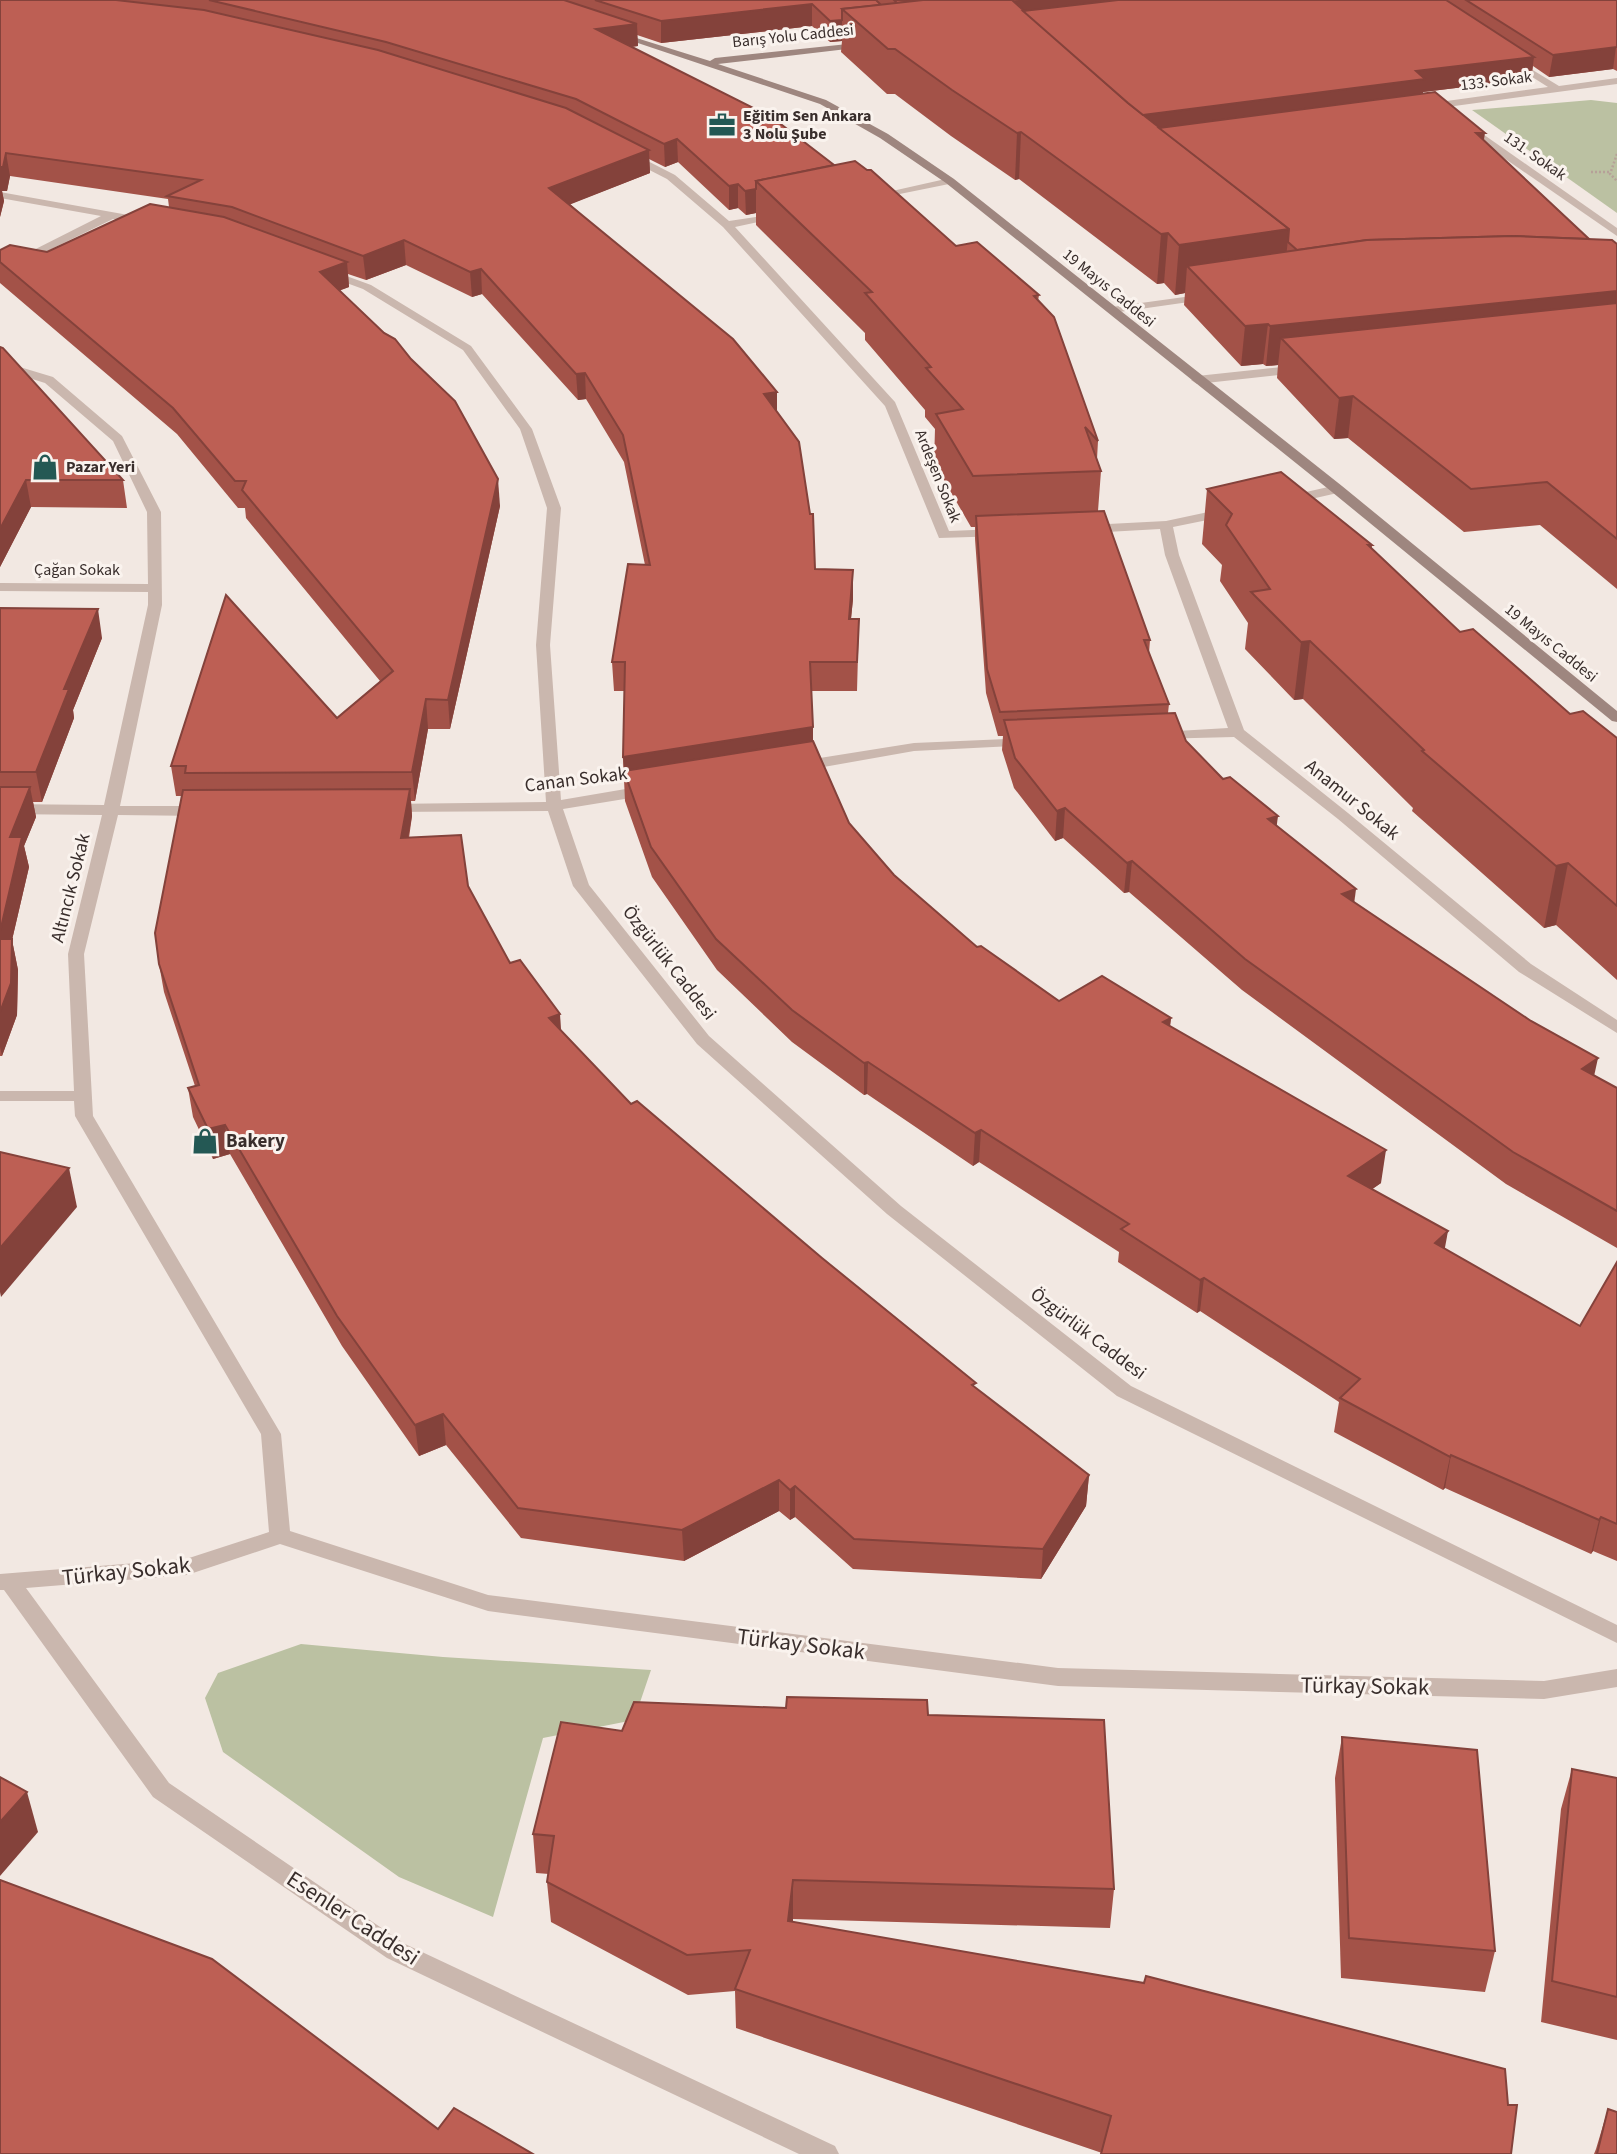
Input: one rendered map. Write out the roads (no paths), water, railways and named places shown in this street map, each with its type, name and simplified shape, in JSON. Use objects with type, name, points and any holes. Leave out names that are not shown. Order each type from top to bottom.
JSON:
[{"type":"main road","name":"19 Mayıs Caddesi","points":[[604,29],[823,102],[884,135],[950,181],[1337,489],[1617,718]]},
{"type":"main road","name":"Barış Yolu Caddesi","points":[[708,62],[879,43]]},
{"type":"street","points":[[1500,52],[1557,89]]},
{"type":"street","name":"133. Sokak","points":[[1407,109],[1617,81]]},
{"type":"street","points":[[1593,85],[1617,93]]},
{"type":"street","points":[[1435,105],[1445,113]]},
{"type":"street","name":"131. Sokak","points":[[1456,120],[1617,233]]},
{"type":"street","name":"Ardeşen Sokak","points":[[621,152],[671,177],[727,225],[891,405],[944,535],[1014,532]]},
{"type":"street","points":[[858,199],[950,181]]},
{"type":"street","points":[[0,195],[164,224]]},
{"type":"street","points":[[727,225],[793,212]]},
{"type":"street","points":[[0,271],[112,215]]},
{"type":"street","name":"Özgürlük Caddesi","points":[[305,264],[368,287],[467,348],[526,429],[554,508],[543,645],[554,806],[581,886],[703,1040],[894,1210],[1124,1391],[1617,1635]]},
{"type":"street","points":[[1112,310],[1220,295]]},
{"type":"street","name":"Altıncık Sokak","points":[[0,365],[49,380],[118,439],[154,512],[155,605],[111,810],[76,954],[84,1116],[271,1434],[280,1536]]},
{"type":"street","points":[[1197,380],[1319,367]]},
{"type":"street","points":[[1271,503],[1337,489]]},
{"type":"street","points":[[1083,529],[1166,525],[1245,509]]},
{"type":"street","points":[[1143,737],[1237,732],[1172,555],[1166,525]]},
{"type":"street","name":"Çağan Sokak","points":[[0,587],[155,587]]},
{"type":"street","name":"Anamur Sokak","points":[[1237,732],[1343,816],[1525,968],[1617,1028]]},
{"type":"street","points":[[781,769],[914,747],[1049,741]]},
{"type":"street","name":"Canan Sokak","points":[[373,810],[554,806],[661,789]]},
{"type":"street","points":[[0,810],[220,811]]},
{"type":"street","points":[[0,1096],[83,1096]]},
{"type":"street","name":"Türkay Sokak","points":[[5,1582],[187,1567],[280,1536],[488,1603],[1058,1677],[1544,1690],[1617,1678]]},
{"type":"street","name":"Esenler Caddesi","points":[[5,1582],[161,1790],[396,1951],[826,2154]]},
{"type":"place","name":"Eğitim Sen Ankara 3 Nolu Şube","points":[[722,125]]},
{"type":"place","name":"Pazar Yeri","points":[[45,467]]},
{"type":"place","name":"Bakery","points":[[205,1141]]}]
